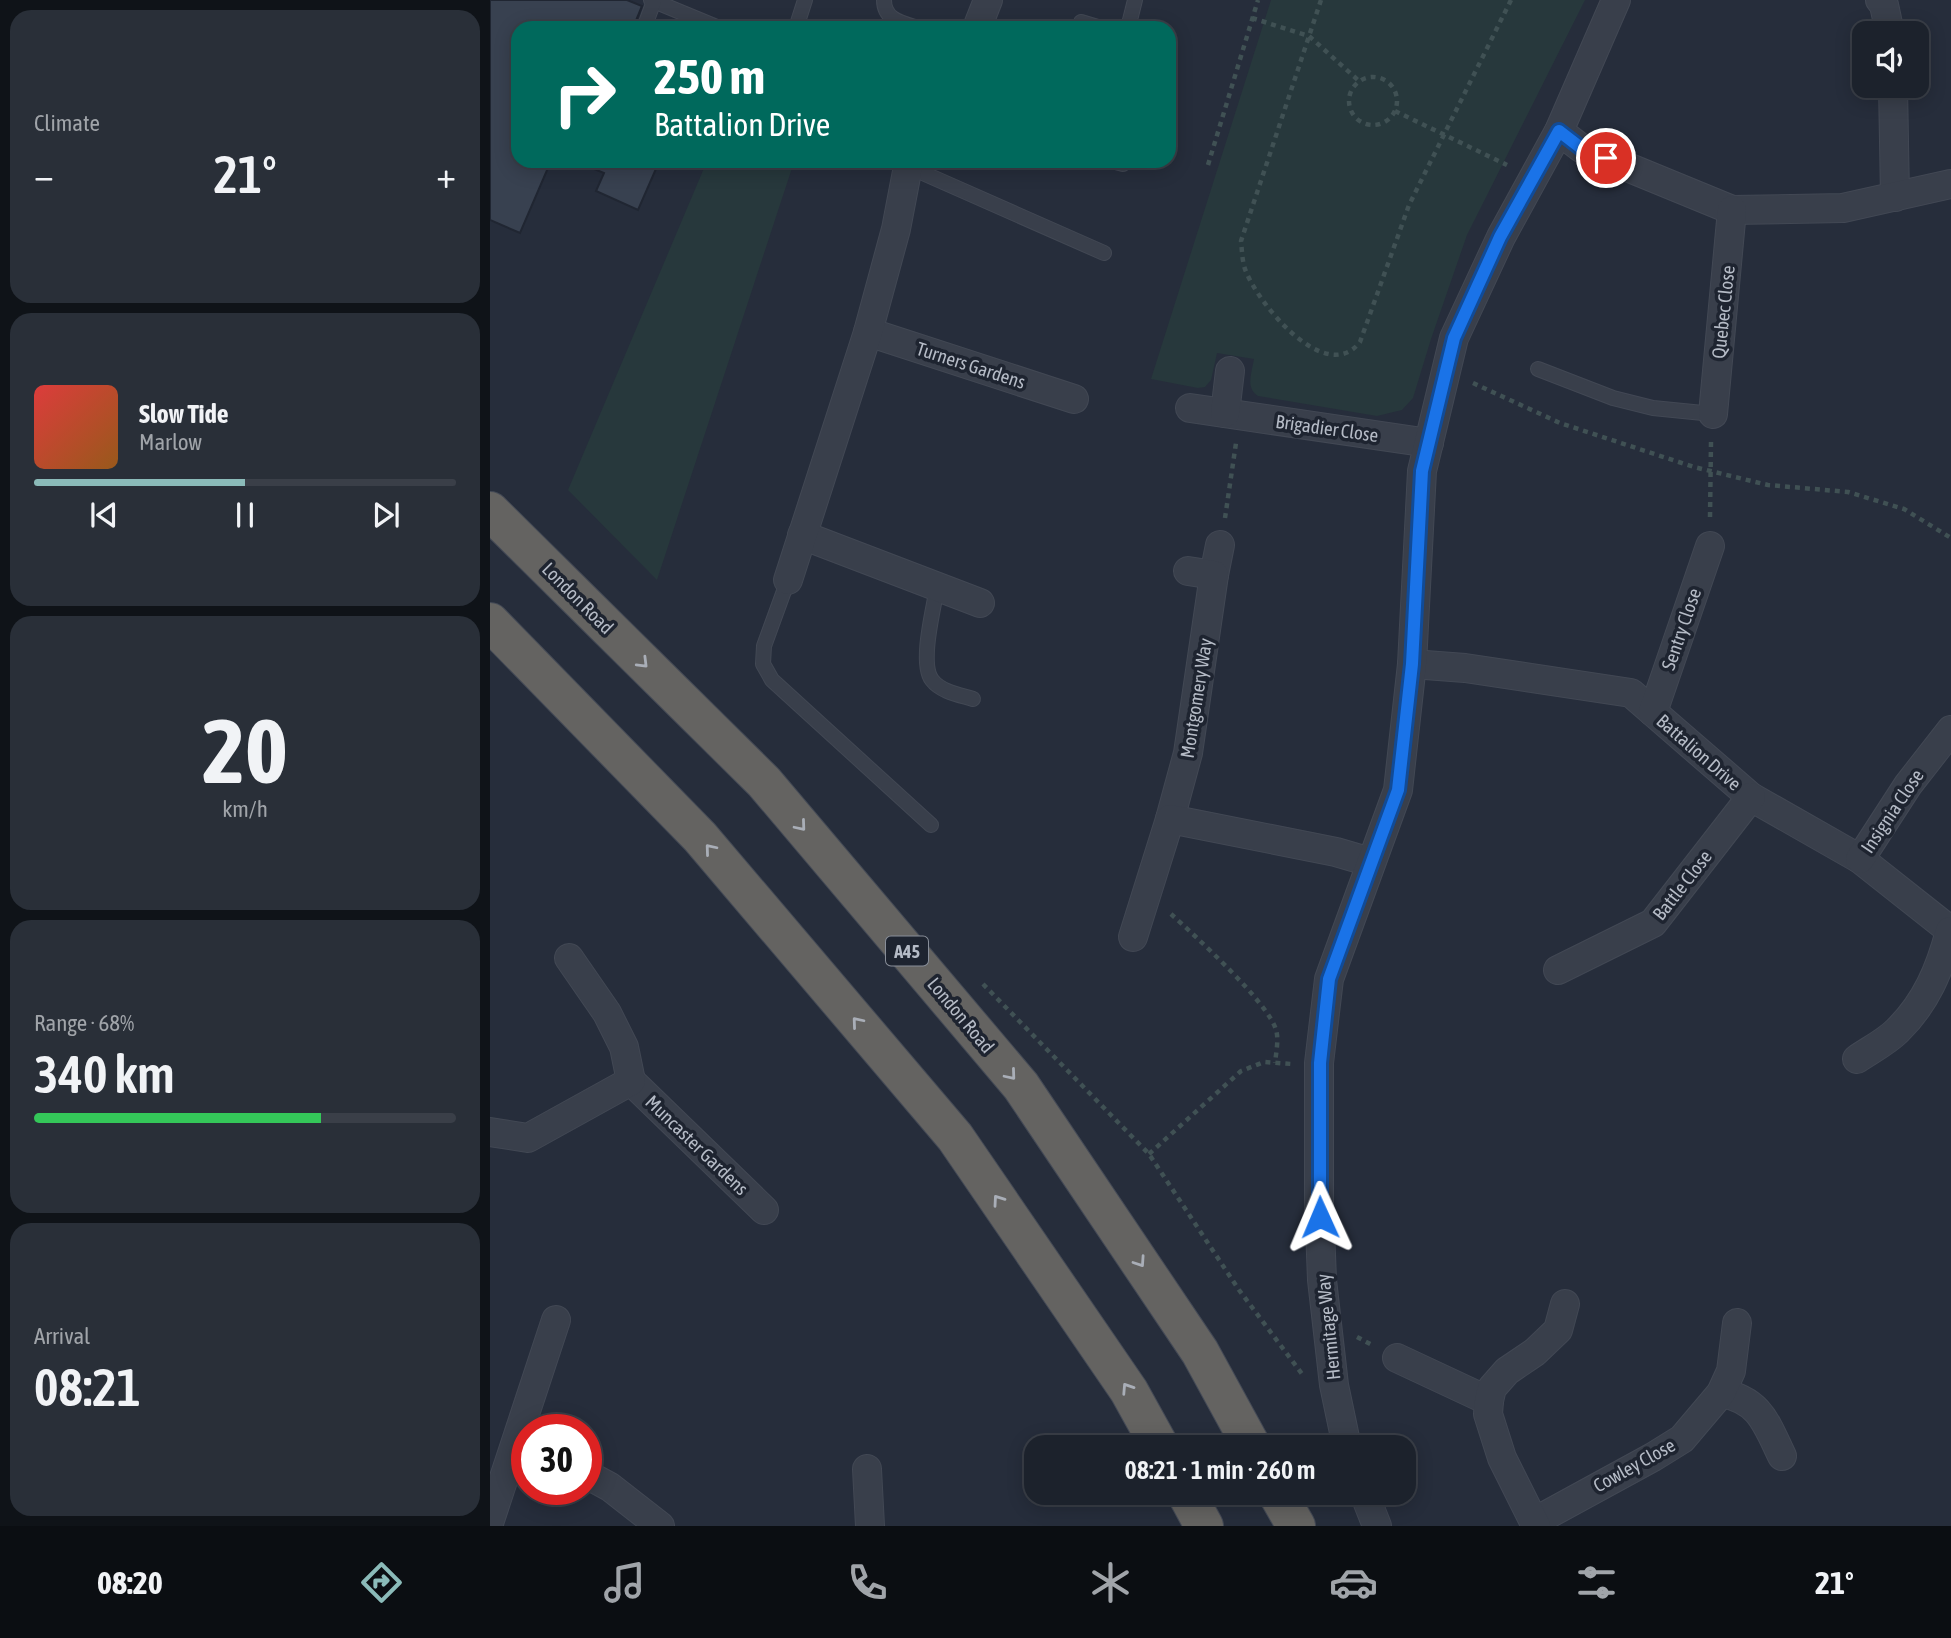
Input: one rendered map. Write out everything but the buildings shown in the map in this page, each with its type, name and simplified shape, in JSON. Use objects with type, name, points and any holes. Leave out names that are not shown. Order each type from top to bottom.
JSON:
[{"type":"highway","name":"London Road","points":[[490,511],[764,782],[1021,1086],[1200,1352],[1245,1435]]},
{"type":"highway","points":[[490,622],[700,837],[955,1137],[1129,1391],[1153,1435]]},
{"type":"highway","points":[[1192,1505],[1204,1526]]},
{"type":"highway","points":[[1284,1505],[1296,1526]]},
{"type":"street","points":[[980,21],[988,0]]},
{"type":"street","name":"Hermitage Way","points":[[1344,1435],[1334,1385],[1322,1280],[1319,1202],[1320,1063],[1329,979],[1398,790],[1412,664],[1422,471],[1454,338],[1500,237],[1559,131],[1616,0]]},
{"type":"street","points":[[1880,0],[1884,5],[1887,21]]},
{"type":"street","points":[[1893,98],[1895,197]]},
{"type":"street","points":[[1559,131],[1581,148],[1732,210],[1843,208],[1951,184]]},
{"type":"street","points":[[788,580],[868,332],[896,229],[907,168]]},
{"type":"street","name":"Quebec Close","points":[[1713,414],[1732,210]]},
{"type":"street","name":"Turners Gardens","points":[[868,332],[1074,398]]},
{"type":"street","points":[[1230,371],[1233,414]]},
{"type":"street","name":"Brigadier Close","points":[[1190,408],[1429,443]]},
{"type":"street","points":[[802,535],[980,603]]},
{"type":"street","name":"Montgomery Way","points":[[1133,937],[1188,753],[1201,573],[1220,545]]},
{"type":"street","name":"Sentry Close","points":[[1653,712],[1710,546]]},
{"type":"street","name":"Battalion Drive","points":[[1412,664],[1465,668],[1632,693],[1751,797],[1860,859],[1951,931]]},
{"type":"street","name":"Insignia Close","points":[[1860,859],[1908,785],[1951,730]]},
{"type":"street","name":"Battle Close","points":[[1558,970],[1653,923],[1751,797]]},
{"type":"street","points":[[1170,819],[1336,852],[1370,862]]},
{"type":"street","points":[[1857,1059],[1896,1032],[1922,1002],[1941,965],[1951,931]]},
{"type":"street","name":"Muncaster Gardens","points":[[569,958],[619,1035],[631,1081],[764,1210]]},
{"type":"street","name":"Muncaster Gardens","points":[[490,1132],[528,1139],[631,1081]]},
{"type":"street","points":[[1397,1358],[1489,1401],[1492,1388],[1507,1371],[1535,1352],[1558,1329],[1565,1304]]},
{"type":"street","points":[[529,1414],[556,1320]]},
{"type":"street","name":"Cowley Close","points":[[1489,1401],[1488,1414],[1502,1458],[1535,1524],[1682,1439],[1721,1393],[1731,1371],[1737,1323]]},
{"type":"street","points":[[1721,1393],[1741,1396],[1756,1408],[1782,1456]]},
{"type":"street","points":[[490,1520],[511,1468]]},
{"type":"street","points":[[867,1469],[870,1526]]},
{"type":"street","points":[[602,1483],[660,1526]]},
{"type":"street","points":[[1369,1505],[1377,1526]]},
{"type":"lane","points":[[798,21],[805,0]]},
{"type":"lane","points":[[884,0],[884,8],[891,18],[899,21]]},
{"type":"lane","points":[[1130,21],[1135,0]]},
{"type":"lane","points":[[646,21],[653,1],[702,21]]},
{"type":"lane","points":[[917,168],[1104,253]]},
{"type":"lane","points":[[1538,369],[1613,398],[1653,408],[1713,414]]},
{"type":"lane","points":[[788,580],[764,646],[763,664],[772,680],[931,825]]},
{"type":"lane","points":[[937,587],[926,665],[932,680],[943,690],[973,699]]},
{"type":"path","points":[[1208,165],[1258,0]]},
{"type":"path","points":[[1321,0],[1241,242],[1245,269],[1252,284],[1287,328],[1313,349],[1325,354],[1343,354],[1353,350],[1360,342],[1409,205],[1511,0]]},
{"type":"path","points":[[1252,18],[1309,36],[1359,81]]},
{"type":"path","points":[[1374,77],[1388,82],[1396,95],[1395,111],[1386,122],[1378,125],[1369,125],[1354,118],[1348,102],[1353,87],[1359,81],[1374,77]]},
{"type":"path","points":[[1395,111],[1533,178]]},
{"type":"path","points":[[1445,374],[1479,384],[1560,423],[1709,471],[1768,485],[1848,492],[1904,509],[1951,538]]},
{"type":"path","points":[[1220,545],[1233,414]]},
{"type":"path","points":[[1710,546],[1709,471],[1713,414]]},
{"type":"path","points":[[1147,892],[1205,945],[1263,1007],[1277,1030],[1276,1063]]},
{"type":"shaded area","points":[[1271,0],[1585,0],[1467,235],[1413,398],[1402,410],[1377,416],[1258,396],[1250,384],[1254,359],[1217,353],[1211,380],[1205,387],[1151,379]]},
{"type":"shaded area","points":[[704,168],[792,168],[657,580],[568,490]]},
{"type":"route","points":[[1320,1217],[1320,1063],[1329,979],[1398,790],[1412,664],[1422,471],[1454,338],[1500,237],[1559,131],[1581,148],[1606,158]]}]
